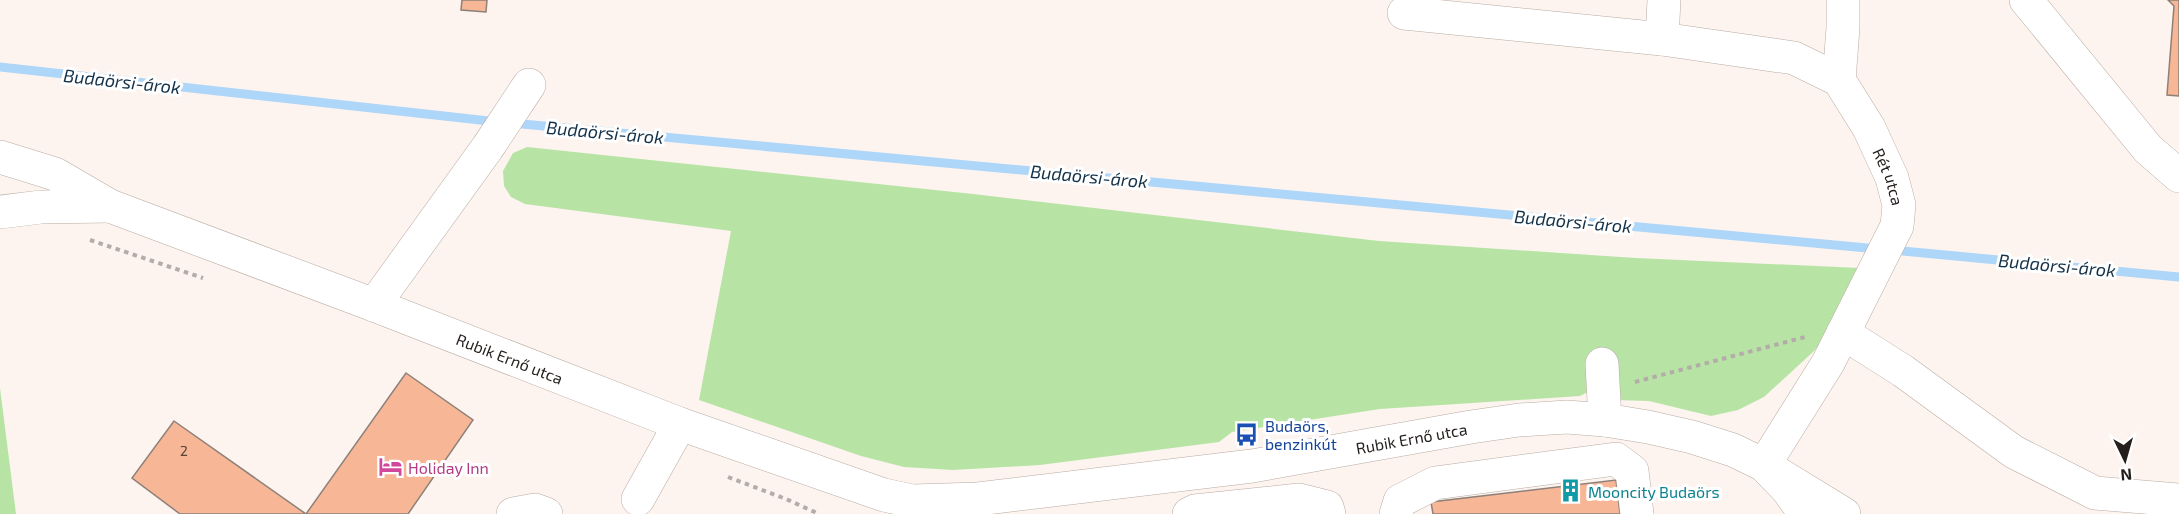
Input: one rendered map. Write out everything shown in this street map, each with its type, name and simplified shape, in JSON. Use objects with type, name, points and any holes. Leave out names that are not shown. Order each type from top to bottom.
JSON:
[{"type":"main road","points":[[1662,39],[1664,0]]},
{"type":"main road","points":[[1404,13],[1629,35],[1794,58],[1839,80],[1843,0]]},
{"type":"main road","points":[[2026,0],[2148,149],[2179,176]]},
{"type":"main road","name":"Rét utca","points":[[1764,465],[1828,363],[1897,226],[1899,205],[1892,178],[1869,128],[1839,80]]},
{"type":"main road","points":[[374,305],[488,147],[529,85]]},
{"type":"main road","name":"Rubik Ernő utca","points":[[0,157],[55,174],[110,206],[374,305],[680,424],[884,495],[912,507],[1252,466],[1519,420],[1567,417],[1603,392],[1692,437],[1733,450],[1764,465]]},
{"type":"main road","name":"Rubik Ernő utca","points":[[0,212],[41,207],[110,206]]},
{"type":"main road","points":[[1843,333],[1903,371],[2014,452],[2095,493],[2179,500]]},
{"type":"main road","points":[[638,499],[680,424]]},
{"type":"main road","points":[[1396,514],[1400,501],[1435,483],[1616,459],[1632,471],[1637,514]]},
{"type":"main road","points":[[1764,465],[1788,490],[1805,514]]},
{"type":"main road","points":[[1764,465],[1844,514]]},
{"type":"main road","points":[[1189,514],[1195,511],[1299,500],[1327,507],[1329,514]]},
{"type":"main road","points":[[513,514],[535,510],[546,514]]},
{"type":"path","points":[[1603,392],[1832,330],[1843,333]]},
{"type":"green space","points":[[527,147],[973,194],[1379,241],[1636,258],[1860,268],[1832,330],[1813,352],[1764,397],[1738,410],[1711,416],[1649,401],[1614,400],[1588,392],[1580,396],[1380,409],[1232,432],[1219,442],[1040,465],[953,470],[904,467],[861,456],[699,400],[731,231],[525,204],[511,197],[504,186],[503,171],[513,153]]},
{"type":"green space","points":[[0,388],[16,514],[0,514]]},
{"type":"building","points":[[462,0],[487,0],[486,12],[461,10]]},
{"type":"building","points":[[2168,0],[2179,0],[2179,96],[2167,95],[2174,6]]},
{"type":"building","name":"Holiday Inn","points":[[406,373],[473,420],[408,514],[306,514]]},
{"type":"building","points":[[174,421],[306,514],[180,514],[132,478]]},
{"type":"building","name":"Mooncity Budaörs","points":[[1616,480],[1620,514],[1433,514],[1431,502]]},
{"type":"waterway","name":"Budaörsi-árok","points":[[0,67],[498,122]]},
{"type":"waterway","name":"Budaörsi-árok","points":[[511,123],[1878,249]]},
{"type":"waterway","name":"Budaörsi-árok","points":[[1892,250],[2179,277]]},
{"type":"place","name":"Budaörs, benzinkút","points":[[1247,434]]},
{"type":"place","name":"Holiday Inn","points":[[390,467]]},
{"type":"place","name":"Mooncity Budaörs","points":[[1570,491]]}]
